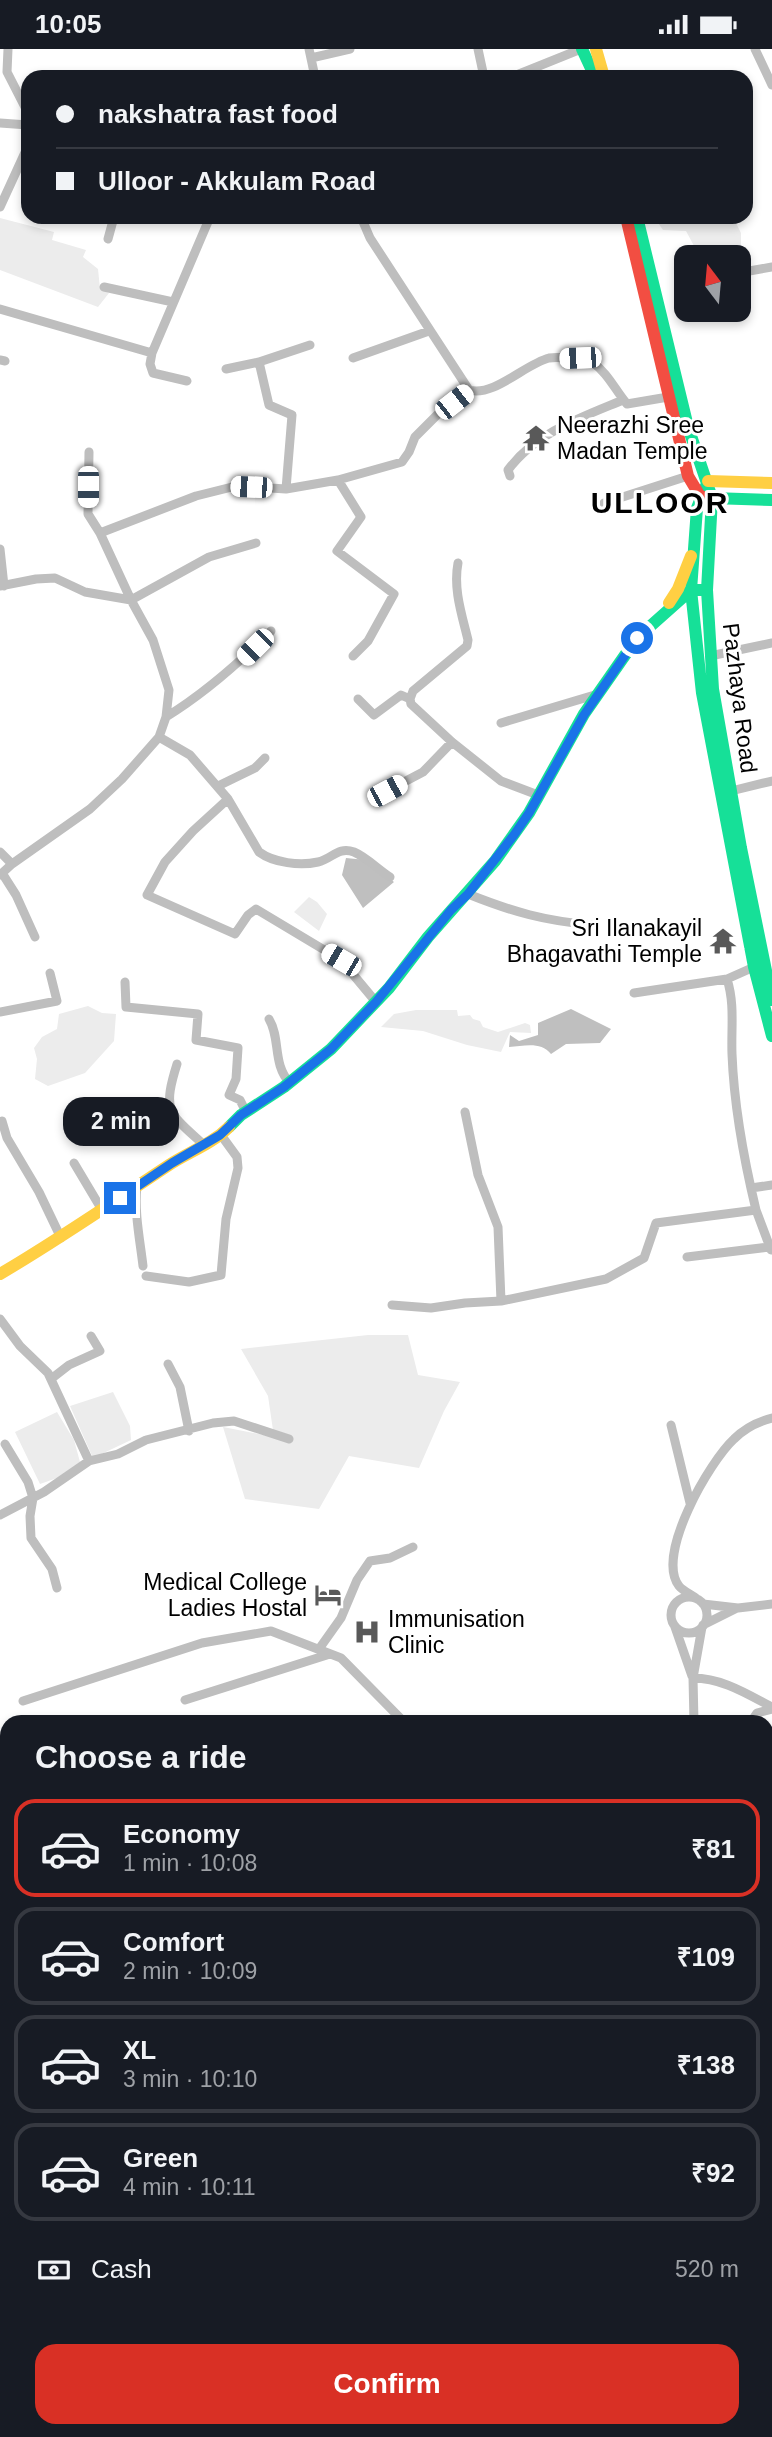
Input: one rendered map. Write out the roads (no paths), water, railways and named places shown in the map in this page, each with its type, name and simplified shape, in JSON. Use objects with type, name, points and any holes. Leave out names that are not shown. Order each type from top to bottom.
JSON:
[{"type":"main road","points":[[582,49],[592,70]]},
{"type":"main road","points":[[596,49],[602,70]]},
{"type":"main road","points":[[628,224],[673,396]]},
{"type":"main road","points":[[638,224],[688,476],[706,497],[772,500]]},
{"type":"main road","name":"Pazhaya Road","points":[[673,396],[708,481],[707,590],[713,689],[770,998]]},
{"type":"main road","points":[[708,481],[772,483]]},
{"type":"main road","points":[[706,497],[697,508],[691,590],[702,693],[754,967],[770,998],[772,1036]]},
{"type":"main road","points":[[664,612],[678,589],[694,548]]},
{"type":"main road","points":[[0,1274],[61,1238],[137,1186],[220,1135],[246,1112],[290,1083],[331,1049],[376,1002],[451,910],[468,894],[514,835],[584,715],[627,651],[664,612],[691,590],[707,590]]},
{"type":"street","points":[[8,49],[4,69],[21,100]]},
{"type":"street","points":[[310,54],[350,49]]},
{"type":"street","points":[[478,49],[482,70]]},
{"type":"street","points":[[529,70],[582,49]]},
{"type":"street","points":[[755,49],[772,85]]},
{"type":"street","points":[[0,123],[21,124]]},
{"type":"street","points":[[0,207],[21,168]]},
{"type":"street","points":[[108,239],[112,224]]},
{"type":"street","points":[[187,381],[153,373],[150,364],[152,353],[207,224]]},
{"type":"street","points":[[364,224],[370,239],[469,390]]},
{"type":"street","points":[[751,271],[772,267]]},
{"type":"street","points":[[104,287],[173,302]]},
{"type":"street","points":[[0,309],[152,353]]},
{"type":"street","points":[[353,358],[429,331]]},
{"type":"street","points":[[226,369],[259,362],[310,345]]},
{"type":"street","points":[[100,533],[196,496],[236,486],[286,489],[338,480],[402,462],[415,437],[438,414],[469,390],[491,388],[549,358],[590,360],[611,380],[627,404],[673,396]]},
{"type":"street","points":[[259,362],[269,404],[292,415],[286,489]]},
{"type":"street","points":[[510,476],[508,470],[520,453],[563,425],[623,400]]},
{"type":"street","points":[[35,937],[16,895],[1,874],[90,809],[122,779],[159,737],[166,717],[169,691],[153,640],[88,514],[89,453]]},
{"type":"street","points":[[604,503],[688,476]]},
{"type":"street","points":[[338,480],[360,517],[337,551],[394,594],[368,641],[353,656]]},
{"type":"street","points":[[0,549],[2,586],[55,578],[85,592],[131,600],[209,557],[256,543]]},
{"type":"street","points":[[410,699],[413,691],[467,646],[468,640],[457,596],[458,563]]},
{"type":"street","points":[[166,717],[194,700],[239,663],[271,631]]},
{"type":"street","points":[[710,656],[772,643]]},
{"type":"street","points":[[501,723],[600,693]]},
{"type":"street","points":[[358,699],[374,715],[401,695],[410,699],[419,713],[502,781],[538,795]]},
{"type":"street","points":[[159,737],[190,755],[218,786],[259,852],[267,857],[284,862],[320,862],[334,852],[344,850],[355,852],[390,877]]},
{"type":"street","points":[[387,791],[423,772],[452,742]]},
{"type":"street","points":[[218,786],[255,768],[265,758]]},
{"type":"street","points":[[730,791],[772,781]]},
{"type":"street","points":[[228,799],[193,831],[165,862],[147,895],[235,934],[248,915],[256,909],[341,960],[376,1002]]},
{"type":"street","points":[[0,852],[12,864]]},
{"type":"street","points":[[468,894],[510,911],[550,921],[593,925]]},
{"type":"street","points":[[634,993],[727,979],[754,967]]},
{"type":"street","points":[[0,1012],[57,1001],[50,973]]},
{"type":"street","points":[[687,1257],[770,1249],[756,1210],[744,1156],[732,1055],[733,996],[727,979]]},
{"type":"street","points":[[125,982],[126,1007],[198,1014],[196,1040],[238,1048],[236,1079],[229,1095],[240,1100],[246,1112]]},
{"type":"street","points":[[269,1019],[273,1027],[281,1072],[290,1083]]},
{"type":"street","points":[[177,1064],[168,1093],[169,1107],[204,1145]]},
{"type":"street","points":[[464,1112],[478,1175],[498,1227],[501,1301]]},
{"type":"street","points":[[2,1121],[7,1138],[39,1192],[61,1238]]},
{"type":"street","points":[[146,1276],[189,1282],[221,1275],[226,1219],[238,1168],[237,1157],[220,1135]]},
{"type":"street","points":[[74,1163],[102,1210]]},
{"type":"street","points":[[751,1188],[772,1185]]},
{"type":"street","points":[[137,1186],[135,1203],[143,1266]]},
{"type":"street","points":[[392,1305],[431,1308],[501,1301],[606,1279],[643,1258],[656,1223],[756,1210]]},
{"type":"street","points":[[0,1319],[20,1346],[48,1373],[89,1461]]},
{"type":"street","points":[[51,1379],[69,1365],[100,1351],[91,1336]]},
{"type":"street","points":[[168,1364],[180,1387],[189,1431]]},
{"type":"street","points":[[694,1715],[693,1678],[702,1626],[706,1619],[700,1601],[679,1586],[673,1571],[675,1545],[691,1503],[718,1458],[733,1439],[752,1424],[772,1418]]},
{"type":"street","points":[[0,1515],[33,1498],[89,1461],[118,1454],[146,1440],[234,1421],[289,1439]]},
{"type":"street","points":[[671,1425],[691,1503]]},
{"type":"street","points":[[5,1444],[28,1482],[33,1498],[31,1538],[52,1569],[57,1588]]},
{"type":"street","points":[[319,1650],[341,1618],[357,1580],[370,1561],[390,1558],[413,1547]]},
{"type":"street","points":[[693,1678],[671,1620],[671,1610],[677,1601],[687,1597],[738,1608],[772,1604]]},
{"type":"street","points":[[675,1627],[690,1633],[738,1608]]},
{"type":"street","points":[[23,1701],[202,1643],[271,1631],[341,1658],[397,1715]]},
{"type":"street","points":[[185,1700],[330,1654]]},
{"type":"street","points":[[693,1678],[708,1678],[737,1689],[772,1708]]},
{"type":"street","points":[[756,1715],[772,1708]]},
{"type":"place","name":"Neerazhi Sree Madan Temple","points":[[536,438]]},
{"type":"place","name":"Sri Ilanakayil Bhagavathi Temple","points":[[723,941]]},
{"type":"place","name":"Medical College Ladies Hostal","points":[[328,1595]]},
{"type":"place","name":"Immunisation Clinic","points":[[367,1632]]},
{"type":"district","name":"ULLOOR","points":[[660,502]]}]
